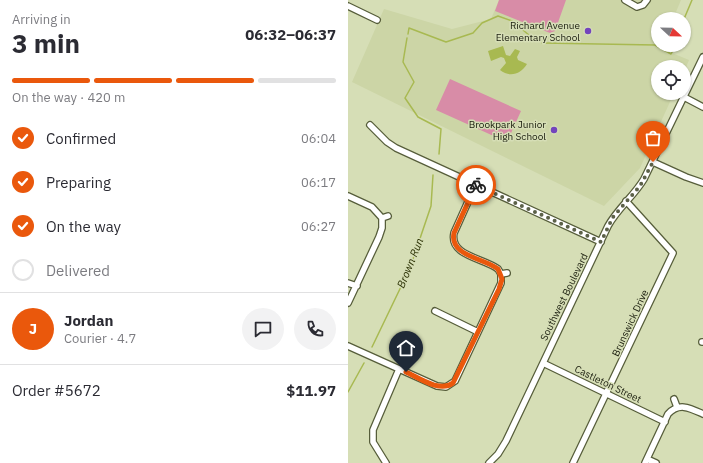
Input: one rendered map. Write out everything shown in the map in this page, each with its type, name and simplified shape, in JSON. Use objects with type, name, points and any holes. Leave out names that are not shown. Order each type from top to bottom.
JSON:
[{"type":"street","points":[[626,0],[637,7],[643,5],[647,0]]},
{"type":"street","points":[[348,6],[378,20]]},
{"type":"street","name":"Southwest Boulevard","points":[[691,82],[703,57]]},
{"type":"street","name":"Southwest Boulevard","points":[[489,463],[498,454],[506,441],[613,217],[640,186],[683,100]]},
{"type":"street","points":[[690,100],[703,107]]},
{"type":"street","points":[[370,125],[390,145],[601,242]]},
{"type":"street","points":[[653,162],[703,183]]},
{"type":"street","points":[[348,346],[437,386],[449,389],[456,379],[499,289],[504,274],[495,267],[452,245],[454,233],[476,184]]},
{"type":"street","points":[[348,196],[372,207],[385,217],[379,237],[348,303]]},
{"type":"street","name":"Brunswick Drive","points":[[573,463],[673,253],[626,201]]},
{"type":"street","points":[[348,283],[357,286]]},
{"type":"street","points":[[435,311],[478,332]]},
{"type":"street","name":"Castleton Street","points":[[543,363],[665,422]]},
{"type":"street","points":[[386,463],[373,442],[373,430],[399,369]]},
{"type":"street","points":[[674,399],[677,408]]},
{"type":"street","points":[[656,463],[646,461],[668,414],[677,408],[690,408],[703,414]]},
{"type":"shaded area","name":"Brookpark Junior High School","points":[[499,0],[681,0],[676,12],[651,12],[651,52],[670,52],[689,60],[651,60],[651,100],[671,100],[640,168],[604,206],[352,82],[384,9],[452,29],[491,19]]},
{"type":"shaded area","points":[[499,0],[566,0],[555,31],[550,33],[495,11]]},
{"type":"shaded area","points":[[503,46],[506,55],[510,56],[515,49],[520,51],[517,57],[518,60],[527,64],[522,70],[515,74],[508,74],[500,70],[506,63],[504,58],[501,57],[491,61],[488,51]]},
{"type":"shaded area","points":[[450,79],[521,111],[507,142],[436,110]]},
{"type":"waterway","name":"Brown Run","points":[[687,12],[692,0]]},
{"type":"waterway","name":"Brown Run","points":[[408,34],[409,28],[446,42],[473,33],[482,23],[498,16],[512,21],[535,40]]},
{"type":"waterway","name":"Brown Run","points":[[407,38],[403,62],[414,82],[405,98],[418,117],[441,129],[439,154]]},
{"type":"waterway","name":"Brown Run","points":[[542,43],[651,45]]},
{"type":"waterway","name":"Brown Run","points":[[667,52],[671,54],[672,52]]},
{"type":"waterway","name":"Brown Run","points":[[372,347],[410,268],[431,206],[433,175]]},
{"type":"waterway","name":"Brown Run","points":[[348,392],[364,363]]},
{"type":"way so far","points":[[476,185],[601,242],[613,217],[640,186],[653,162]]},
{"type":"place","name":"Richard Avenue Elementary School","points":[[588,31]]},
{"type":"place","name":"Brookpark Junior High School","points":[[554,130]]},
{"type":"route","points":[[406,372],[437,386],[446,387],[451,385],[456,379],[499,289],[502,279],[498,269],[458,249],[453,242],[454,233],[476,185]]}]
